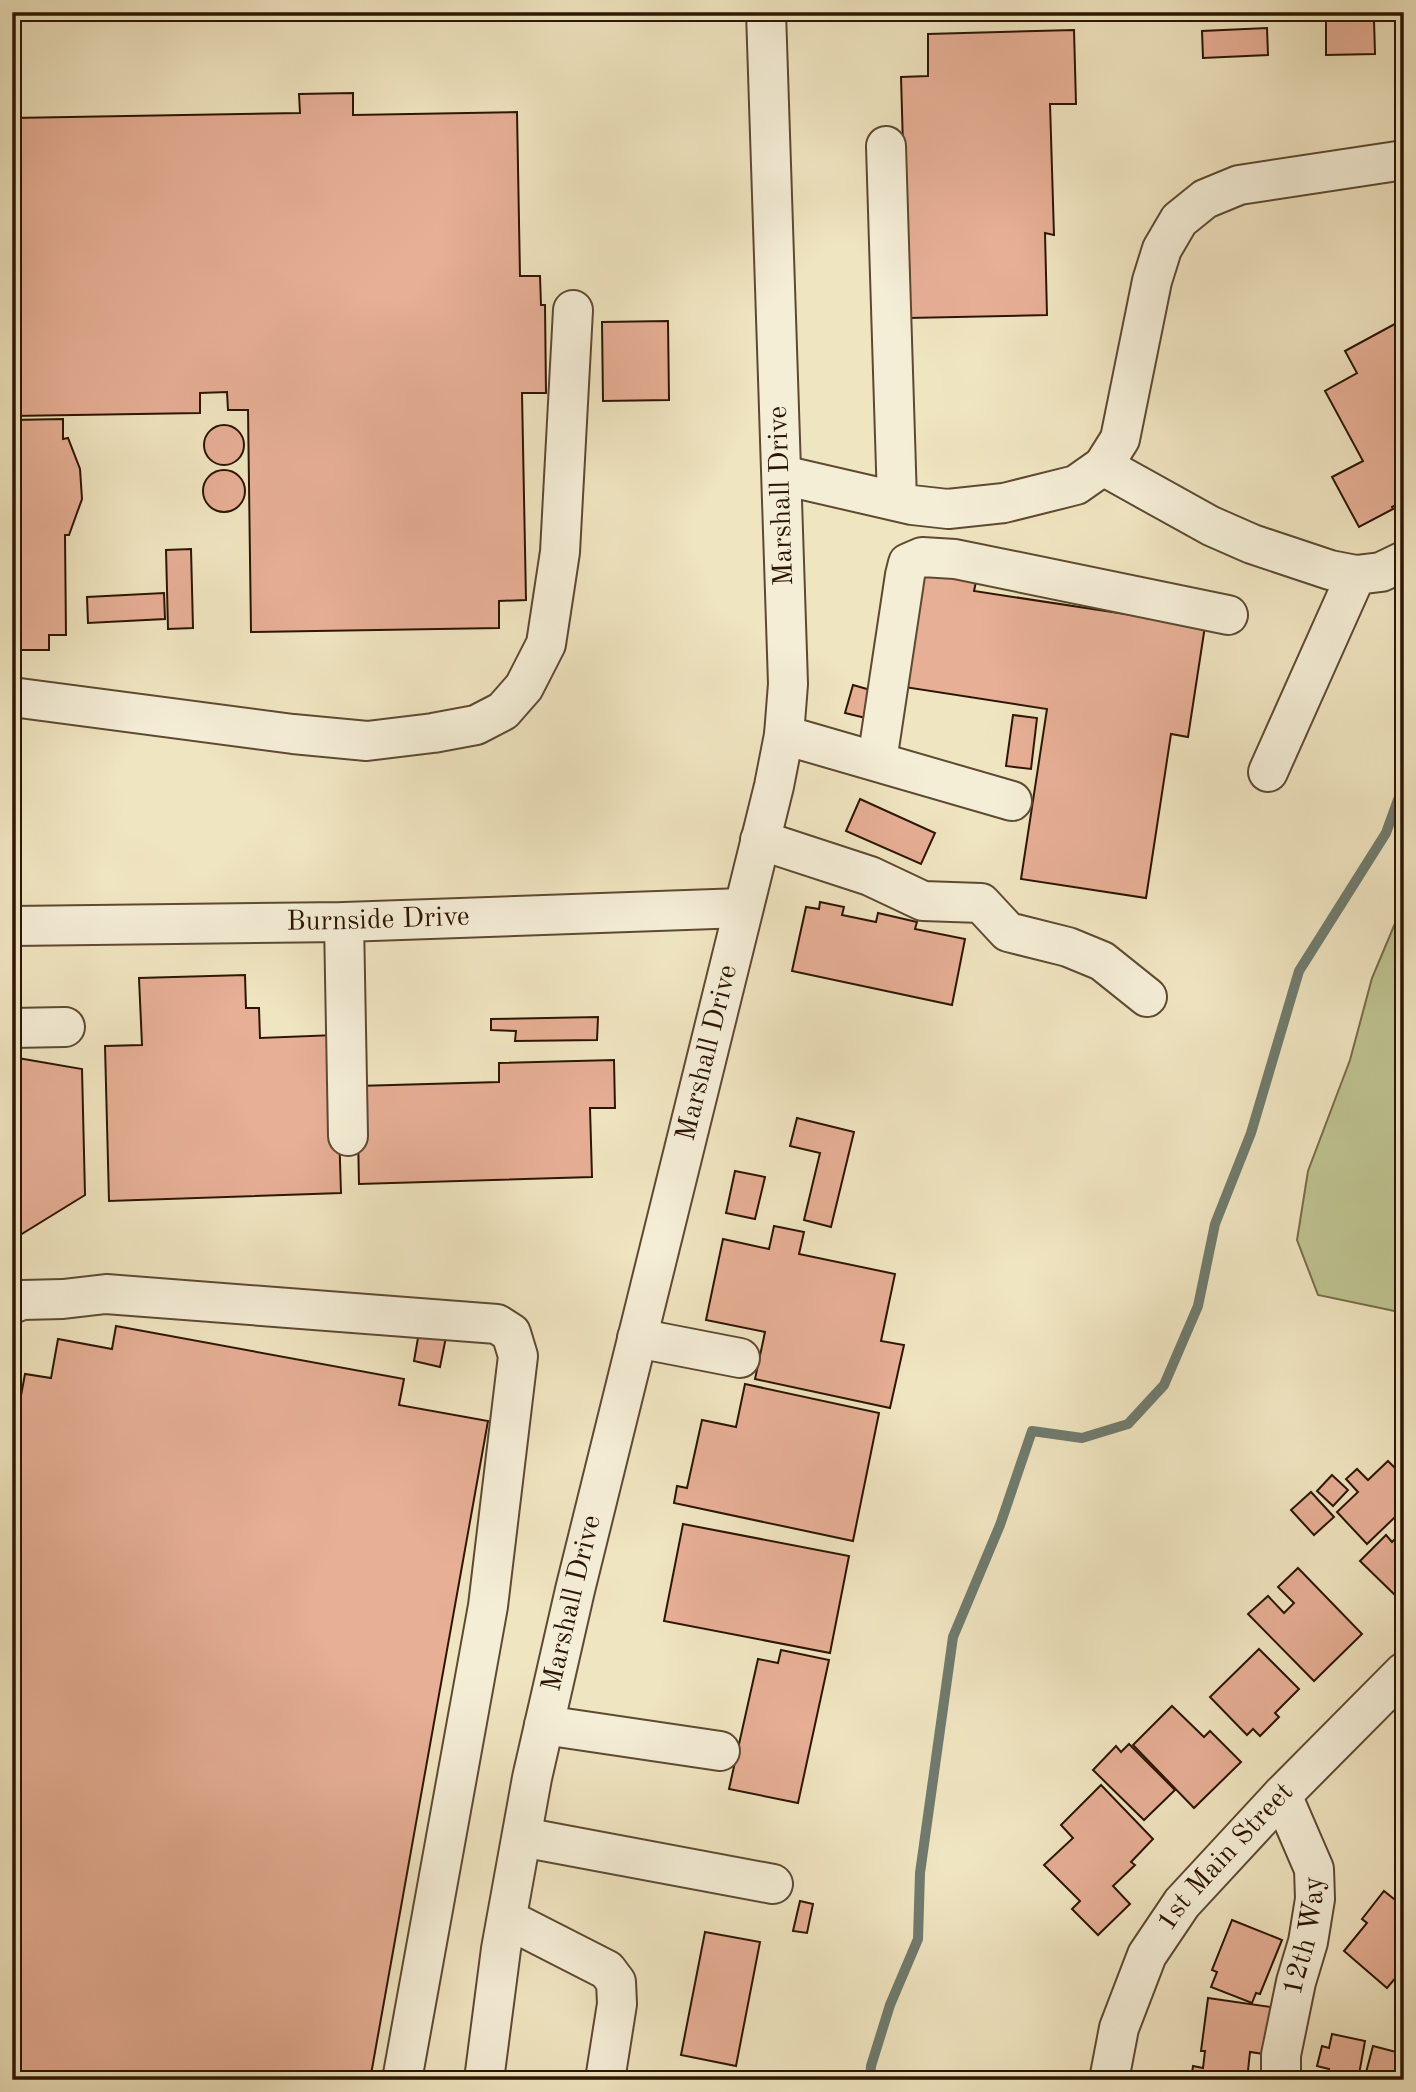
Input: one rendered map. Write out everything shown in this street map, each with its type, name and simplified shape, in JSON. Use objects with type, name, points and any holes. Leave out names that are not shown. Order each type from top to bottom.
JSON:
[{"type":"street","name":"Marshall Drive","points":[[484,2080],[501,1949],[544,1725],[784,735],[788,684],[766,12]]},
{"type":"street","points":[[886,146],[897,501]]},
{"type":"street","points":[[782,475],[897,501],[948,509],[1004,503],[1076,485],[1103,466],[1120,439],[1152,281],[1162,249],[1180,220],[1205,199],[1239,186],[1404,160]]},
{"type":"street","points":[[12,697],[293,734],[367,741],[476,725],[503,711],[524,687],[546,644],[560,552],[573,310]]},
{"type":"street","points":[[1103,466],[1221,530],[1298,560],[1356,575],[1381,572],[1404,561]]},
{"type":"street","points":[[877,761],[905,575],[908,563],[922,557],[955,559],[1228,615]]},
{"type":"street","points":[[1268,772],[1356,575]]},
{"type":"street","points":[[784,735],[1012,801]]},
{"type":"street","points":[[760,840],[870,876],[923,901],[981,903],[1008,932],[1068,947],[1102,961],[1147,997]]},
{"type":"street","name":"Burnside Drive","points":[[12,926],[344,922],[743,908]]},
{"type":"street","points":[[344,922],[348,1136]]},
{"type":"street","points":[[12,1028],[65,1027]]},
{"type":"street","points":[[12,1304],[22,1300],[106,1294],[497,1324],[511,1333],[518,1356],[488,1606],[402,2080]]},
{"type":"street","points":[[637,1338],[740,1358]]},
{"type":"street","name":"1st Main Street","points":[[1109,2080],[1119,2028],[1147,1955],[1182,1903],[1282,1795],[1404,1672]]},
{"type":"street","points":[[544,1725],[720,1751]]},
{"type":"street","name":"12th Way","points":[[1281,2080],[1281,2055],[1296,1982],[1308,1942],[1315,1899],[1314,1870],[1282,1795]]},
{"type":"street","points":[[522,1837],[773,1884]]},
{"type":"street","points":[[507,1919],[607,1970],[616,1982],[617,2004],[605,2080]]},
{"type":"green space","points":[[1404,902],[1404,1313],[1318,1295],[1297,1240],[1308,1171],[1350,1060],[1372,978]]},
{"type":"building","points":[[1374,20],[1375,54],[1326,55],[1326,21]]},
{"type":"building","points":[[1267,28],[1268,55],[1203,58],[1202,31]]},
{"type":"building","points":[[1074,30],[1076,104],[1050,104],[1054,235],[1045,233],[1047,315],[908,318],[901,77],[928,76],[928,34]]},
{"type":"building","points":[[353,93],[353,115],[517,112],[520,276],[540,276],[541,305],[545,305],[546,393],[522,393],[526,600],[499,601],[499,628],[251,632],[248,410],[228,410],[227,392],[200,393],[200,413],[12,416],[12,118],[300,113],[299,94]]},
{"type":"building","points":[[1404,319],[1404,501],[1359,527],[1332,477],[1363,461],[1325,391],[1357,373],[1345,351]]},
{"type":"building","points":[[668,321],[669,400],[603,401],[602,322]]},
{"type":"building","points":[[63,419],[63,439],[68,438],[80,469],[82,499],[69,535],[65,535],[66,635],[49,635],[49,650],[12,650],[12,420]]},
{"type":"building","points":[[224,425],[238,431],[244,445],[238,459],[224,465],[210,459],[204,445],[210,431]]},
{"type":"building","points":[[224,470],[239,476],[245,491],[239,506],[224,512],[209,506],[203,491],[209,476]]},
{"type":"building","points":[[191,549],[193,628],[168,629],[166,550]]},
{"type":"building","points":[[916,567],[977,577],[974,591],[1205,626],[1188,737],[1171,734],[1146,898],[1021,879],[1047,709],[898,686]]},
{"type":"building","points":[[164,593],[165,619],[88,623],[87,597]]},
{"type":"building","points":[[853,685],[881,693],[874,720],[845,713]]},
{"type":"building","points":[[1013,715],[1037,718],[1031,769],[1006,766]]},
{"type":"building","points":[[860,799],[935,833],[921,864],[846,831]]},
{"type":"building","points":[[820,902],[844,907],[842,915],[876,922],[878,913],[917,922],[915,929],[965,939],[952,1005],[792,971],[806,907],[819,909]]},
{"type":"building","points":[[245,975],[246,1008],[259,1008],[260,1038],[336,1035],[341,1193],[109,1201],[105,1046],[142,1045],[139,978]]},
{"type":"building","points":[[598,1017],[597,1040],[515,1041],[516,1031],[491,1030],[491,1019]]},
{"type":"building","points":[[12,1057],[82,1069],[85,1195],[12,1240]]},
{"type":"building","points":[[614,1060],[615,1108],[590,1108],[592,1177],[359,1184],[357,1086],[499,1082],[499,1063]]},
{"type":"building","points":[[797,1118],[854,1132],[831,1227],[804,1220],[820,1153],[790,1146]]},
{"type":"building","points":[[735,1171],[765,1177],[755,1219],[726,1213]]},
{"type":"building","points":[[774,1226],[804,1232],[799,1254],[895,1274],[881,1341],[904,1345],[890,1408],[755,1379],[765,1332],[706,1320],[723,1239],[769,1249]]},
{"type":"building","points":[[116,1326],[404,1379],[399,1405],[488,1421],[370,2080],[12,2080],[12,1444],[25,1374],[51,1378],[58,1339],[112,1349]]},
{"type":"building","points":[[419,1332],[446,1337],[440,1367],[414,1361]]},
{"type":"building","points":[[745,1384],[879,1413],[853,1541],[674,1503],[677,1486],[687,1488],[702,1420],[736,1427]]},
{"type":"building","points":[[1388,1461],[1404,1477],[1404,1526],[1394,1518],[1367,1544],[1337,1512],[1358,1492],[1346,1479],[1357,1469],[1368,1480]]},
{"type":"building","points":[[1332,1475],[1348,1490],[1333,1506],[1317,1491]]},
{"type":"building","points":[[1311,1492],[1334,1517],[1314,1535],[1291,1510]]},
{"type":"building","points":[[683,1524],[849,1556],[830,1653],[664,1621]]},
{"type":"building","points":[[1404,1530],[1404,1589],[1397,1597],[1360,1561],[1386,1535],[1392,1542]]},
{"type":"building","points":[[1298,1568],[1362,1634],[1314,1681],[1248,1614],[1268,1596],[1284,1613],[1294,1603],[1278,1587]]},
{"type":"building","points":[[1259,1649],[1299,1689],[1275,1713],[1279,1717],[1260,1736],[1253,1729],[1247,1735],[1210,1697]]},
{"type":"building","points":[[781,1650],[829,1660],[798,1803],[729,1789],[758,1659],[778,1663]]},
{"type":"building","points":[[1172,1706],[1204,1737],[1210,1731],[1241,1762],[1194,1808],[1133,1745]]},
{"type":"building","points":[[1129,1744],[1175,1790],[1144,1820],[1093,1770],[1116,1746],[1121,1752]]},
{"type":"building","points":[[1101,1785],[1153,1839],[1131,1862],[1135,1865],[1113,1886],[1130,1904],[1098,1935],[1072,1909],[1080,1901],[1044,1865],[1073,1838],[1061,1825]]},
{"type":"building","points":[[1384,1891],[1404,1907],[1404,1968],[1387,1988],[1344,1951],[1367,1923],[1362,1919]]},
{"type":"building","points":[[800,1901],[813,1904],[807,1933],[793,1931]]},
{"type":"building","points":[[1232,1920],[1282,1940],[1260,1994],[1256,1993],[1252,2003],[1211,1987],[1217,1972],[1212,1970]]},
{"type":"building","points":[[705,1932],[760,1942],[736,2066],[681,2055]]},
{"type":"building","points":[[1208,1998],[1271,2007],[1264,2054],[1250,2052],[1247,2080],[1191,2080],[1193,2066],[1203,2068],[1205,2051],[1201,2051]]},
{"type":"building","points":[[1332,2034],[1365,2041],[1358,2080],[1326,2080],[1329,2069],[1317,2066],[1322,2046],[1329,2048]]},
{"type":"building","points":[[1373,2046],[1404,2054],[1402,2080],[1364,2080]]},
{"type":"waterway","points":[[870,2080],[871,2066],[890,2005],[918,1939],[920,1873],[953,1637],[1000,1525],[1032,1431],[1082,1438],[1128,1424],[1164,1385],[1198,1306],[1215,1224],[1251,1133],[1299,971],[1386,833],[1404,783]]}]
